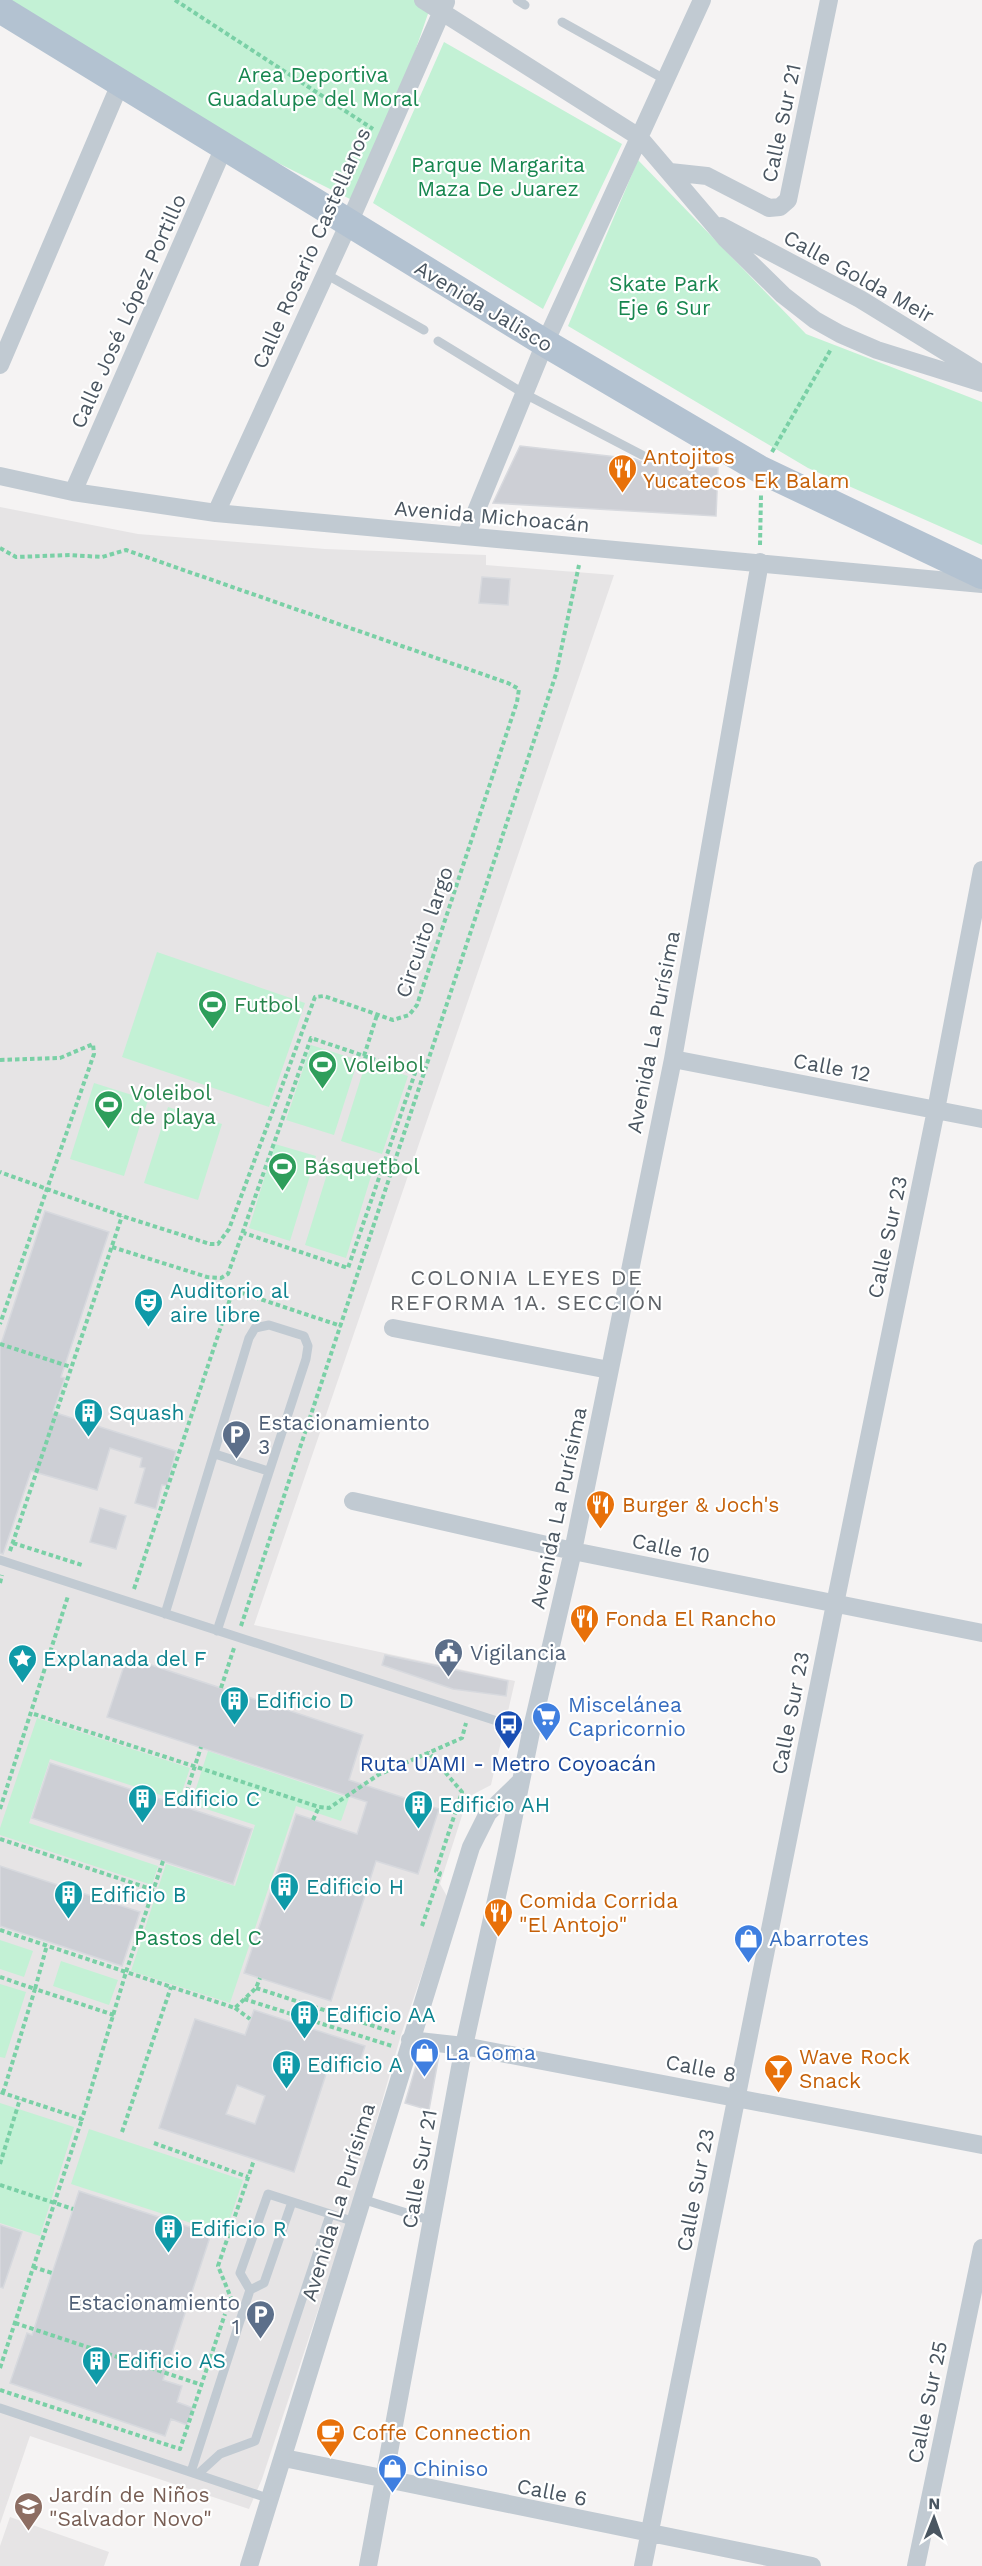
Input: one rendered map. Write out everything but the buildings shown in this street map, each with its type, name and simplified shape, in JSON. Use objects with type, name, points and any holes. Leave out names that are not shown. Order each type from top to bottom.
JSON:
[{"type":"main road","name":"Avenida Jalisco","points":[[0,9],[545,343],[762,470],[982,575]]},
{"type":"street","points":[[423,0],[444,6],[639,137]]},
{"type":"street","points":[[466,536],[545,343],[702,0]]},
{"type":"street","name":"Calle Sur 21","points":[[670,172],[707,176],[770,208],[780,207],[788,200],[829,0]]},
{"type":"street","name":"Calle Rosario Castellanos","points":[[216,513],[324,273],[349,223],[444,6]]},
{"type":"street","points":[[0,365],[120,84]]},
{"type":"street","name":"Calle Golda Meir","points":[[639,137],[725,238],[783,295],[815,320],[877,350],[982,383]]},
{"type":"street","name":"Calle José López Portillo","points":[[73,492],[224,147]]},
{"type":"street","name":"Calle Golda Meir","points":[[711,221],[860,299],[982,374]]},
{"type":"street","name":"Avenida Michoacán","points":[[0,476],[73,492],[216,513],[982,584]]},
{"type":"street","name":"Avenida La Purísima","points":[[249,2566],[471,1847],[488,1813],[521,1781],[573,1551],[673,1059],[760,562]]},
{"type":"street","name":"Calle Sur 23","points":[[643,2566],[936,1110],[982,870]]},
{"type":"street","name":"Calle 12","points":[[673,1059],[982,1119]]},
{"type":"street","points":[[393,1328],[609,1370]]},
{"type":"street","name":"Calle 10","points":[[353,1501],[573,1551],[982,1633]]},
{"type":"street","name":"Calle Sur 21","points":[[368,2566],[464,2046],[521,1781]]},
{"type":"street","name":"Calle 8","points":[[410,2040],[464,2046],[982,2145]]},
{"type":"street","name":"Calle Sur 25","points":[[916,2566],[982,2248]]},
{"type":"street","name":"Calle 6","points":[[284,2458],[812,2566]]},
{"type":"lane","points":[[562,22],[666,80]]},
{"type":"lane","points":[[324,273],[424,330]]},
{"type":"lane","points":[[438,341],[523,393],[642,455]]},
{"type":"lane","points":[[165,1614],[249,1338],[255,1328],[269,1324],[304,1336],[308,1346],[306,1359],[217,1631]]},
{"type":"lane","points":[[214,1454],[268,1471]]},
{"type":"lane","points":[[0,1560],[531,1732]]},
{"type":"lane","points":[[250,2290],[240,2273],[268,2194],[355,2222]]},
{"type":"lane","points":[[362,2199],[432,2221]]},
{"type":"lane","points":[[194,2473],[250,2290],[264,2283],[292,2202]]},
{"type":"lane","points":[[194,2473],[219,2454],[255,2441],[330,2215]]},
{"type":"lane","points":[[1,2410],[270,2499]]},
{"type":"path","points":[[175,0],[377,132]]},
{"type":"path","points":[[760,562],[762,470],[840,334]]},
{"type":"path","points":[[220,1688],[556,674],[584,547]]},
{"type":"path","name":"Circuito largo","points":[[0,548],[16,557],[70,555],[102,557],[126,550],[508,683],[519,689],[518,702],[417,1005],[409,1015],[393,1020],[324,996],[315,997],[229,1229],[218,1244],[210,1244],[122,1216],[0,1172]]},
{"type":"path","points":[[364,1056],[377,1015]]},
{"type":"path","points":[[112,1247],[207,1277],[221,1278],[228,1274],[311,1038],[415,1073],[348,1268],[244,1233]]},
{"type":"path","points":[[0,1060],[60,1058],[93,1044],[94,1054],[0,1324]]},
{"type":"path","points":[[82,1565],[13,1544],[122,1216]]},
{"type":"path","points":[[129,1603],[233,1290],[341,1326]]},
{"type":"path","points":[[0,1344],[71,1367]]},
{"type":"path","points":[[0,1809],[58,1625]]},
{"type":"path","points":[[34,1714],[319,1807],[329,1808],[378,1775],[462,1738]]},
{"type":"path","points":[[182,1806],[201,1747]]},
{"type":"path","points":[[422,1926],[440,1873],[435,1871],[462,1792],[428,1752]]},
{"type":"path","points":[[313,1820],[319,1807]]},
{"type":"path","points":[[0,1839],[154,1890]]},
{"type":"path","points":[[0,2368],[163,1862]]},
{"type":"path","points":[[0,1930],[235,2008],[250,2019]]},
{"type":"path","points":[[47,1945],[2,2093],[82,2119]]},
{"type":"path","points":[[0,1977],[114,2015]]},
{"type":"path","points":[[235,2008],[256,1988],[260,1978]]},
{"type":"path","points":[[122,2132],[171,1987]]},
{"type":"path","points":[[244,1999],[398,2048],[410,2040],[401,2034],[256,1988]]},
{"type":"path","points":[[0,2164],[20,2099]]},
{"type":"path","points":[[154,2143],[248,2177]]},
{"type":"path","points":[[0,2390],[180,2450],[231,2298],[218,2266],[255,2160]]},
{"type":"path","points":[[0,2185],[73,2209]]},
{"type":"path","points":[[33,2267],[52,2273]]},
{"type":"path","points":[[15,2323],[202,2385]]},
{"type":"path","points":[[103,2359],[105,2353]]},
{"type":"shaded area","points":[[0,507],[138,534],[325,549],[486,555],[486,565],[614,575],[254,1625],[515,1681],[491,1785],[468,1797],[440,1884],[448,1898],[401,2035],[348,2220],[262,2479],[249,2509],[30,2436],[0,2524]]},
{"type":"shaded area","name":"Jardín de Niños \"Salvador Novo\"","points":[[10,2517],[109,2552],[104,2566],[0,2566],[0,2546]]},
{"type":"green space","name":"Area Deportiva Guadalupe del Moral","points":[[0,0],[423,0],[431,5],[362,205],[120,84]]},
{"type":"green space","name":"Parque Margarita Maza De Juarez","points":[[444,42],[622,144],[543,309],[373,203]]},
{"type":"green space","name":"Skate Park Eje 6 Sur","points":[[638,160],[806,334],[982,402],[982,545],[808,468],[568,326]]},
{"type":"green space","name":"Futbol","points":[[157,952],[305,1003],[269,1107],[122,1057]]},
{"type":"green space","name":"Voleibol","points":[[311,1045],[358,1060],[334,1135],[286,1120]]},
{"type":"green space","points":[[366,1062],[408,1076],[382,1154],[341,1141]]},
{"type":"green space","name":"Voleibol de playa","points":[[94,1083],[148,1100],[124,1176],[70,1159]]},
{"type":"green space","name":"Voleibol de playa","points":[[168,1107],[222,1124],[198,1200],[144,1183]]},
{"type":"green space","name":"Básquetbol","points":[[275,1144],[316,1156],[290,1241],[249,1228]]},
{"type":"green space","name":"Básquetbol","points":[[331,1161],[372,1173],[346,1258],[305,1245]]},
{"type":"green space","points":[[37,1718],[190,1768],[179,1801],[50,1759],[29,1823],[158,1866],[152,1885],[0,1835],[0,1828]]},
{"type":"green space","name":"Pastos del C","points":[[208,1751],[349,1798],[341,1821],[296,1806],[230,2003],[131,1971],[166,1864],[235,1886],[255,1825],[191,1804]]},
{"type":"green space","points":[[0,1940],[33,1951],[24,1977],[0,1969]]},
{"type":"green space","points":[[61,1961],[118,1980],[109,2005],[53,1986]]},
{"type":"green space","points":[[0,1984],[26,1992],[5,2058],[0,2057]]},
{"type":"green space","points":[[0,2103],[74,2127],[40,2236],[0,2223]]},
{"type":"green space","points":[[89,2129],[243,2180],[225,2234],[71,2184]]},
{"type":"place","name":"Antojitos Yucatecos Ek Balam","points":[[622,494]]},
{"type":"place","name":"Futbol","points":[[213,1030]]},
{"type":"place","name":"Voleibol","points":[[322,1090]]},
{"type":"place","name":"Voleibol de playa","points":[[109,1130]]},
{"type":"place","name":"Básquetbol","points":[[283,1192]]},
{"type":"place","name":"Auditorio al aire libre","points":[[149,1328]]},
{"type":"place","name":"Squash","points":[[88,1438]]},
{"type":"place","name":"Estacionamiento 3","points":[[237,1460]]},
{"type":"place","name":"Burger & Joch's","points":[[601,1530]]},
{"type":"place","name":"Fonda El Rancho","points":[[584,1644]]},
{"type":"place","name":"Vigilancia","points":[[449,1678]]},
{"type":"place","name":"Explanada del F","points":[[22,1684]]},
{"type":"place","name":"Edificio D","points":[[235,1726]]},
{"type":"place","name":"Miscelánea Capricornio","points":[[547,1742]]},
{"type":"place","name":"Ruta UAMI - Metro Coyoacán","points":[[508,1750]]},
{"type":"place","name":"Edificio C","points":[[142,1824]]},
{"type":"place","name":"Edificio AH","points":[[418,1830]]},
{"type":"place","name":"Edificio H","points":[[285,1912]]},
{"type":"place","name":"Edificio B","points":[[69,1920]]},
{"type":"place","name":"Comida Corrida \"El Antojo\"","points":[[498,1938]]},
{"type":"place","name":"Abarrotes","points":[[748,1964]]},
{"type":"place","name":"Edificio AA","points":[[305,2040]]},
{"type":"place","name":"La Goma","points":[[424,2078]]},
{"type":"place","name":"Edificio A","points":[[286,2090]]},
{"type":"place","name":"Wave Rock Snack","points":[[778,2094]]},
{"type":"place","name":"Edificio R","points":[[169,2254]]},
{"type":"place","name":"Estacionamiento 1","points":[[261,2340]]},
{"type":"place","name":"Edificio AS","points":[[96,2386]]},
{"type":"place","name":"Coffe Connection","points":[[331,2458]]},
{"type":"place","name":"Chiniso","points":[[392,2494]]},
{"type":"place","name":"Jardín de Niños \"Salvador Novo\"","points":[[28,2532]]},
{"type":"district","name":"COLONIA LEYES DE REFORMA 1A. SECCIÓN","points":[[527,1290]]}]
